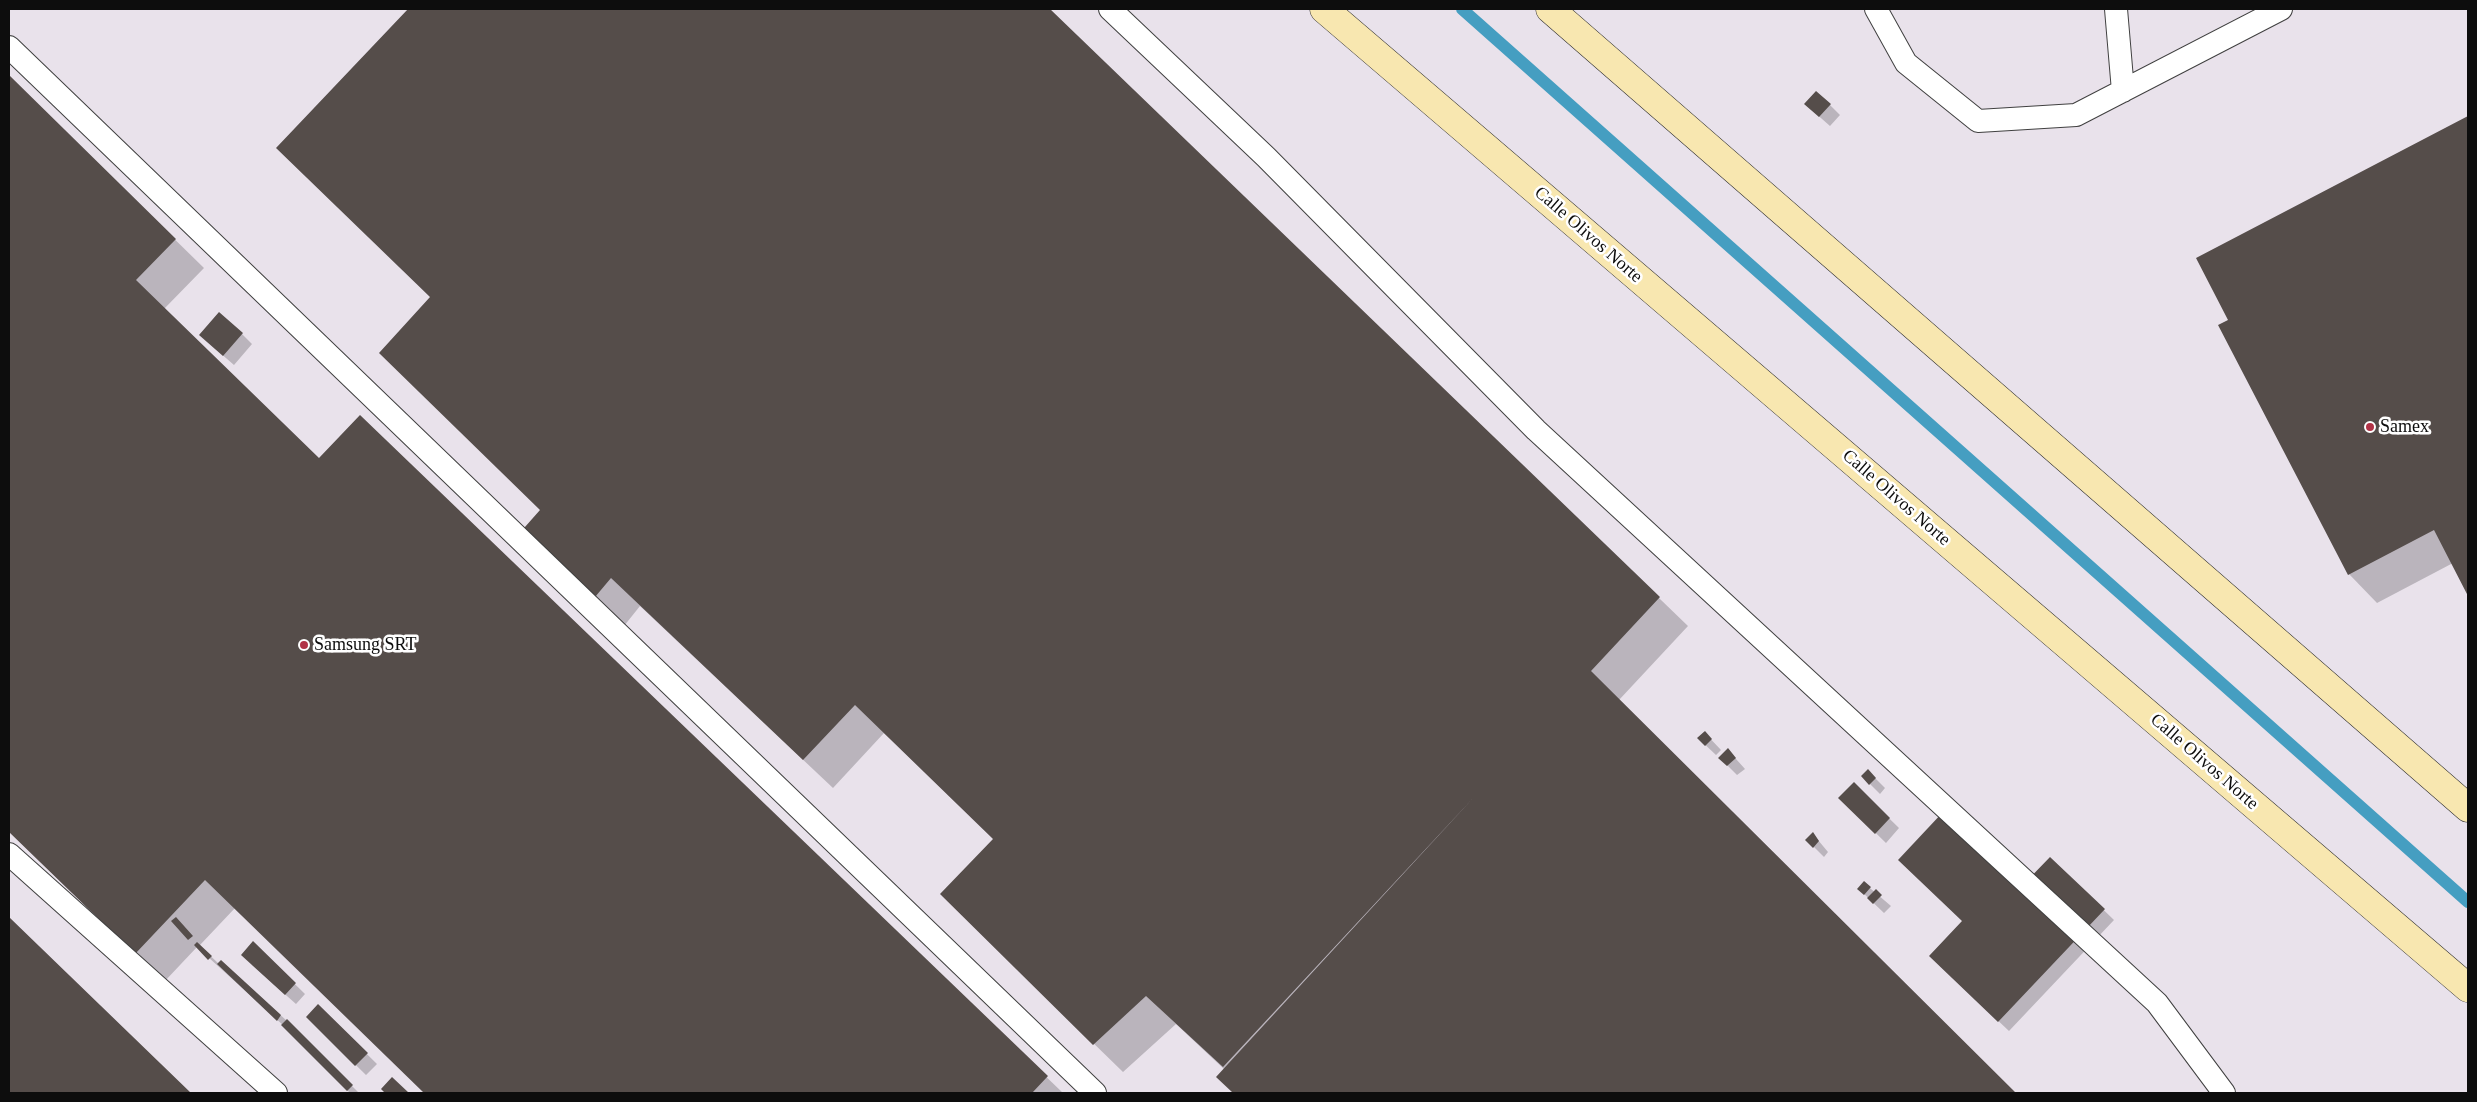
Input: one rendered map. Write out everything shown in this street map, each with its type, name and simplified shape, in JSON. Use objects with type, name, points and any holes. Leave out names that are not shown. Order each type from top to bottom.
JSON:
[{"type":"main road","name":"Calle Olivos Norte","points":[[1324,9],[2468,988]]},
{"type":"main road","points":[[1550,9],[2468,808]]},
{"type":"lane","points":[[1110,9],[1266,157],[1536,430],[2157,1003],[2224,1093]]},
{"type":"lane","points":[[1876,9],[1906,63],[1978,121],[2076,115],[2281,9]]},
{"type":"lane","points":[[2116,9],[2123,91]]},
{"type":"lane","points":[[9,47],[1096,1093]]},
{"type":"lane","points":[[9,854],[276,1093]]},
{"type":"shaded area","points":[[9,9],[2468,9],[2468,1093],[9,1093]]},
{"type":"building","points":[[408,9],[1050,9],[1660,597],[1591,671],[2016,1093],[1233,1093],[1216,1077],[1475,796],[1223,1067],[1146,996],[1093,1045],[940,894],[993,839],[855,705],[803,760],[611,578],[590,603],[517,536],[540,510],[379,353],[430,297],[276,148]]},
{"type":"building","name":"Samsung SRT","points":[[9,75],[176,239],[136,280],[319,458],[360,415],[1048,1076],[1032,1093],[424,1093],[205,880],[135,954],[9,832]]},
{"type":"building","points":[[1816,91],[1831,104],[1819,117],[1804,104]]},
{"type":"building","name":"Samex","points":[[2468,116],[2468,596],[2434,530],[2348,575],[2218,325],[2228,320],[2196,258]]},
{"type":"building","points":[[219,312],[243,333],[223,356],[199,335]]},
{"type":"building","points":[[1705,731],[1712,739],[1705,746],[1697,738]]},
{"type":"building","points":[[1728,748],[1736,758],[1727,766],[1718,758]]},
{"type":"building","points":[[1868,769],[1876,778],[1869,785],[1861,776]]},
{"type":"building","points":[[1854,782],[1890,818],[1875,834],[1838,798]]},
{"type":"building","points":[[1943,812],[2021,887],[2050,857],[2105,909],[1998,1022],[1929,956],[1962,921],[1898,860]]},
{"type":"building","points":[[1813,832],[1819,841],[1813,848],[1805,840]]},
{"type":"building","points":[[1864,881],[1871,887],[1864,895],[1857,889]]},
{"type":"building","points":[[1876,889],[1882,895],[1873,904],[1867,898]]},
{"type":"building","points":[[9,917],[191,1093],[9,1093]]},
{"type":"building","points":[[176,917],[193,936],[188,940],[171,921]]},
{"type":"building","points":[[253,941],[296,983],[285,995],[241,955]]},
{"type":"building","points":[[197,942],[212,956],[208,960],[194,945]]},
{"type":"building","points":[[221,960],[281,1015],[277,1021],[217,964]]},
{"type":"building","points":[[318,1004],[368,1053],[355,1066],[306,1017]]},
{"type":"building","points":[[287,1019],[353,1085],[347,1091],[281,1025]]},
{"type":"building","points":[[392,1077],[409,1093],[385,1093],[381,1089]]},
{"type":"waterway","points":[[1462,9],[2468,902]]},
{"type":"place","name":"Samex","points":[[2370,427]]},
{"type":"place","name":"Samsung SRT","points":[[304,645]]}]
